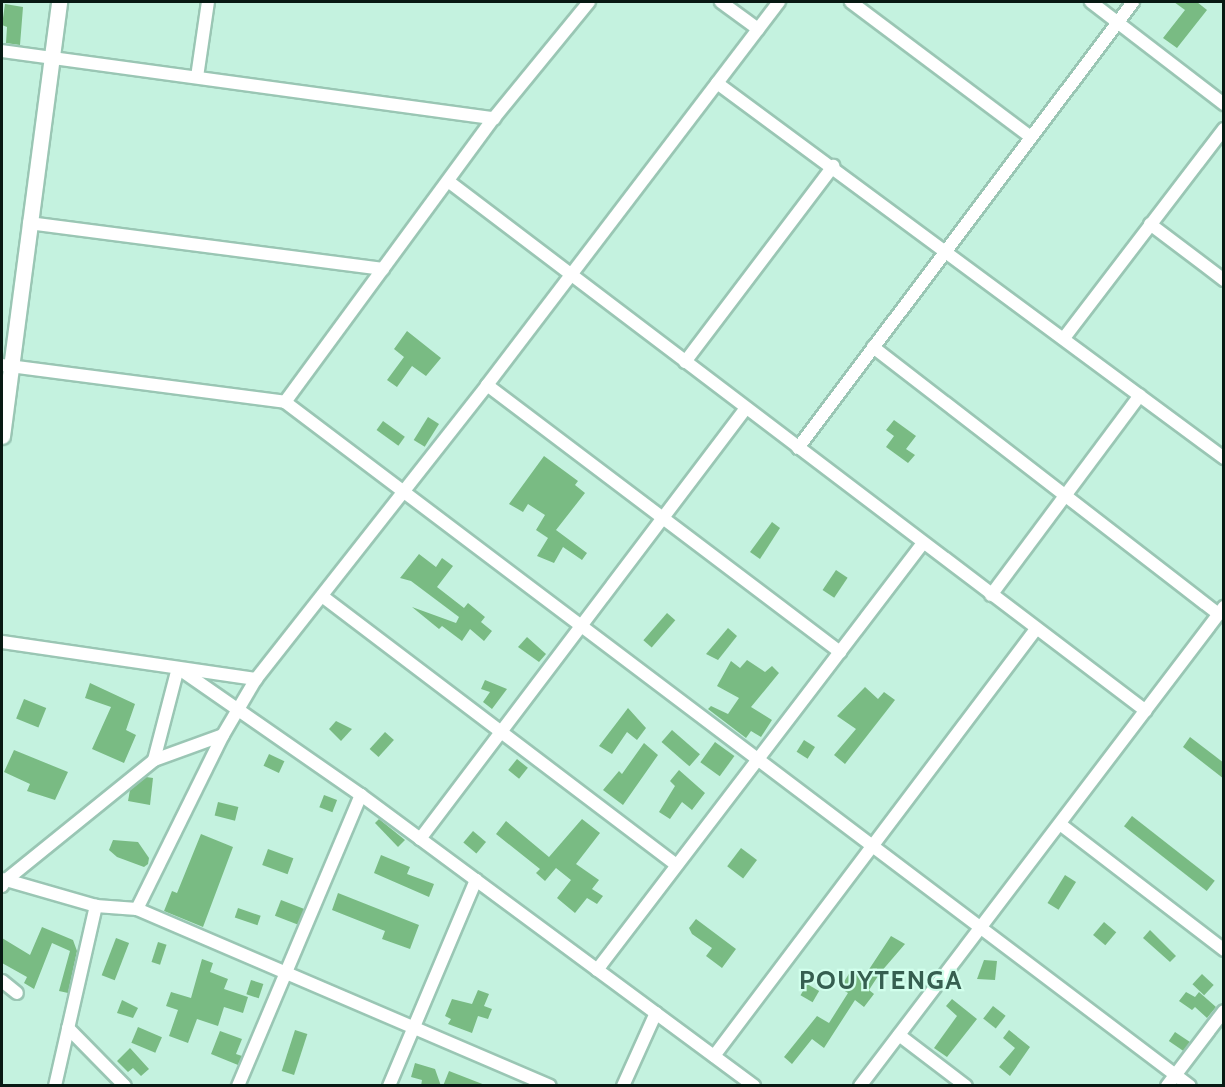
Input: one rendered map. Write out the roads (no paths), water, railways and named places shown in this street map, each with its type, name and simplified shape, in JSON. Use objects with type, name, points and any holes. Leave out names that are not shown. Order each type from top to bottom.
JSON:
[{"type":"main road","points":[[2,436],[6,366],[29,223],[59,2]]},
{"type":"street","points":[[197,77],[208,2]]},
{"type":"street","points":[[285,402],[494,117],[589,2]]},
{"type":"street","points":[[721,2],[758,29]]},
{"type":"street","points":[[137,909],[223,735],[256,679],[487,385],[778,2]]},
{"type":"street","points":[[851,2],[1031,137]]},
{"type":"street","points":[[1091,2],[1224,104]]},
{"type":"street","points":[[798,448],[1133,2]]},
{"type":"street","points":[[2,51],[494,117]]},
{"type":"street","points":[[717,82],[1224,458]]},
{"type":"street","points":[[1064,338],[1224,129]]},
{"type":"street","points":[[685,362],[833,166]]},
{"type":"street","points":[[448,181],[1146,711]]},
{"type":"street","points":[[29,223],[383,269]]},
{"type":"street","points":[[1150,224],[1224,280]]},
{"type":"street","points":[[860,1086],[981,930],[1221,611],[1064,496],[873,347]]},
{"type":"street","points":[[6,366],[285,402],[402,493],[580,624],[981,930],[1190,1086]]},
{"type":"street","points":[[487,385],[661,519],[840,652]]},
{"type":"street","points":[[991,595],[1140,395]]},
{"type":"street","points":[[420,839],[580,624],[746,408]]},
{"type":"street","points":[[597,970],[923,543]]},
{"type":"street","points":[[322,596],[502,729],[677,865]]},
{"type":"street","points":[[714,1056],[1036,629]]},
{"type":"street","points":[[2,642],[256,679]]},
{"type":"street","points":[[178,668],[361,795],[754,1086]]},
{"type":"street","points":[[154,760],[178,668]]},
{"type":"street","points":[[3,882],[154,760],[223,735]]},
{"type":"street","points":[[238,1086],[361,795]]},
{"type":"street","points":[[1060,824],[1224,950]]},
{"type":"street","points":[[389,1086],[476,880]]},
{"type":"street","points":[[3,882],[96,906],[137,909],[550,1086]]},
{"type":"street","points":[[55,1086],[96,906]]},
{"type":"street","points":[[2,981],[18,993]]},
{"type":"street","points":[[1167,1086],[1224,1011]]},
{"type":"street","points":[[623,1086],[656,1013]]},
{"type":"street","points":[[68,1028],[125,1086]]},
{"type":"street","points":[[899,1035],[966,1086]]},
{"type":"district","name":"POUYTENGA","points":[[881,981]]}]
